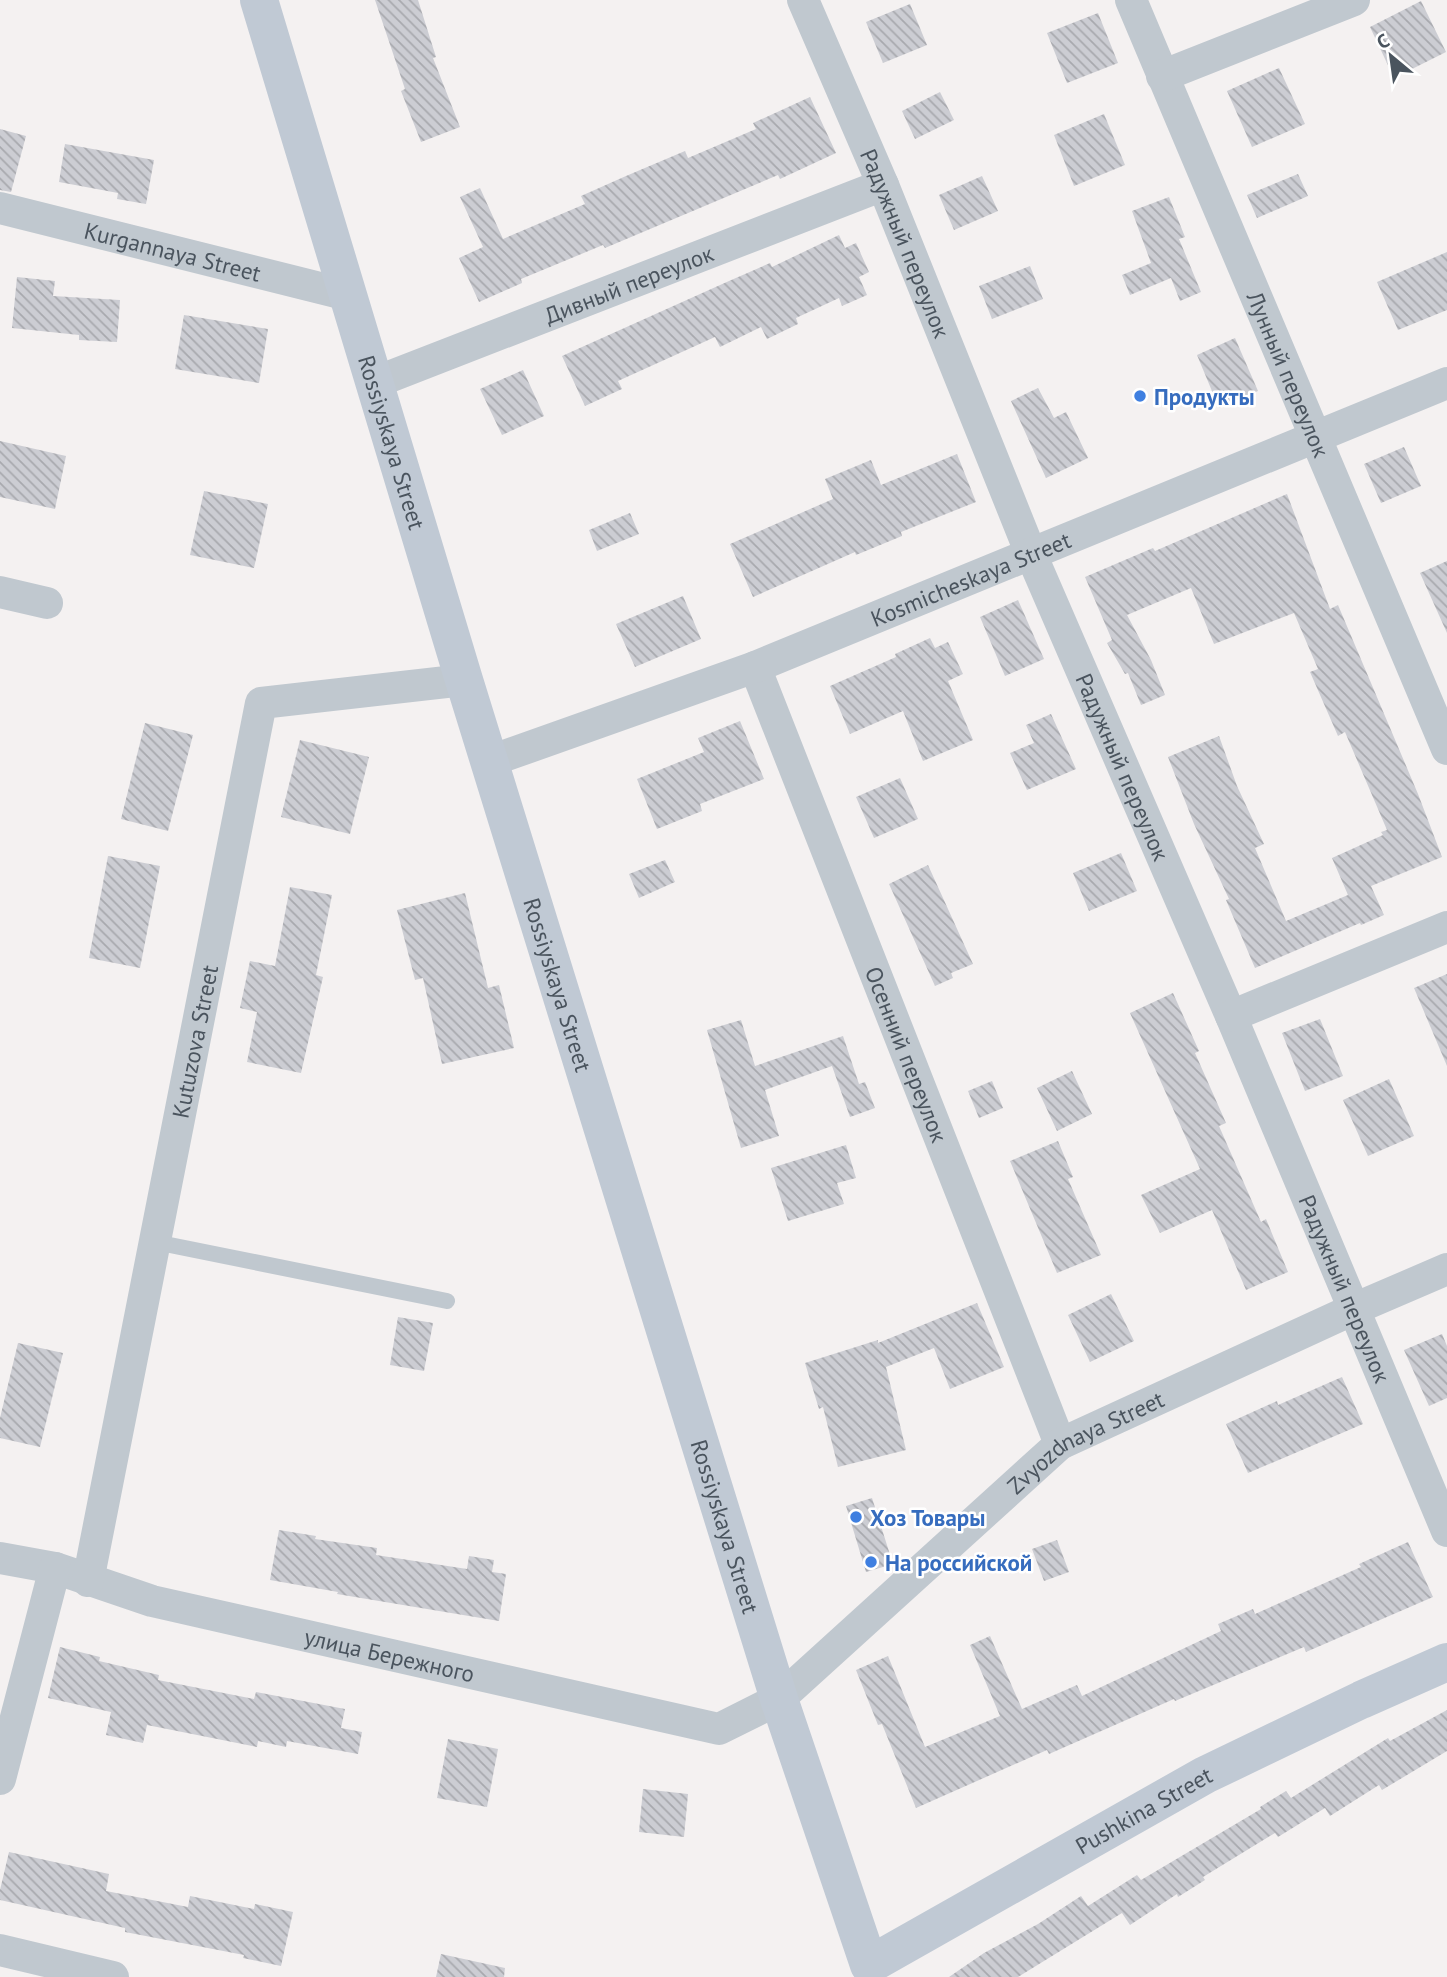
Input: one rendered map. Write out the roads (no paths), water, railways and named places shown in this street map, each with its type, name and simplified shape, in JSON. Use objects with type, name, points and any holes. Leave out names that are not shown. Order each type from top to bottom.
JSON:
[{"type":"street","name":"Rossiyskaya Street","points":[[259,0],[464,680],[779,1699],[859,1971]]},
{"type":"street","name":"Радужный переулок","points":[[803,0],[883,185],[1031,554],[1231,1016],[1447,1531]]},
{"type":"street","name":"Лунный переулок","points":[[1131,0],[1447,749]]},
{"type":"street","points":[[1162,76],[1354,0]]},
{"type":"street","name":"Дивный переулок","points":[[376,382],[883,185]]},
{"type":"street","name":"Kurgannaya Street","points":[[0,208],[348,295]]},
{"type":"street","name":"Kosmicheskaya Street","points":[[490,761],[755,667],[1447,383]]},
{"type":"street","points":[[0,592],[47,603]]},
{"type":"street","name":"Осенний переулок","points":[[755,667],[1060,1444]]},
{"type":"street","name":"Kutuzova Street","points":[[88,1581],[261,703],[464,680]]},
{"type":"street","points":[[1231,1016],[1447,927]]},
{"type":"street","name":"Zvyozdnaya Street","points":[[779,1699],[1060,1444],[1447,1269]]},
{"type":"street","name":"улица Бережного","points":[[0,1558],[55,1568],[152,1601],[719,1729],[779,1699]]},
{"type":"street","points":[[0,1779],[55,1568]]},
{"type":"street","name":"Pushkina Street","points":[[859,1971],[1205,1775],[1447,1662]]},
{"type":"street","points":[[0,1950],[113,1977]]},
{"type":"lane","points":[[155,1242],[447,1301]]},
{"type":"place","name":"Продукты","points":[[1140,396]]},
{"type":"place","name":"Хоз Товары","points":[[856,1517]]},
{"type":"place","name":"На российской","points":[[871,1562]]}]
